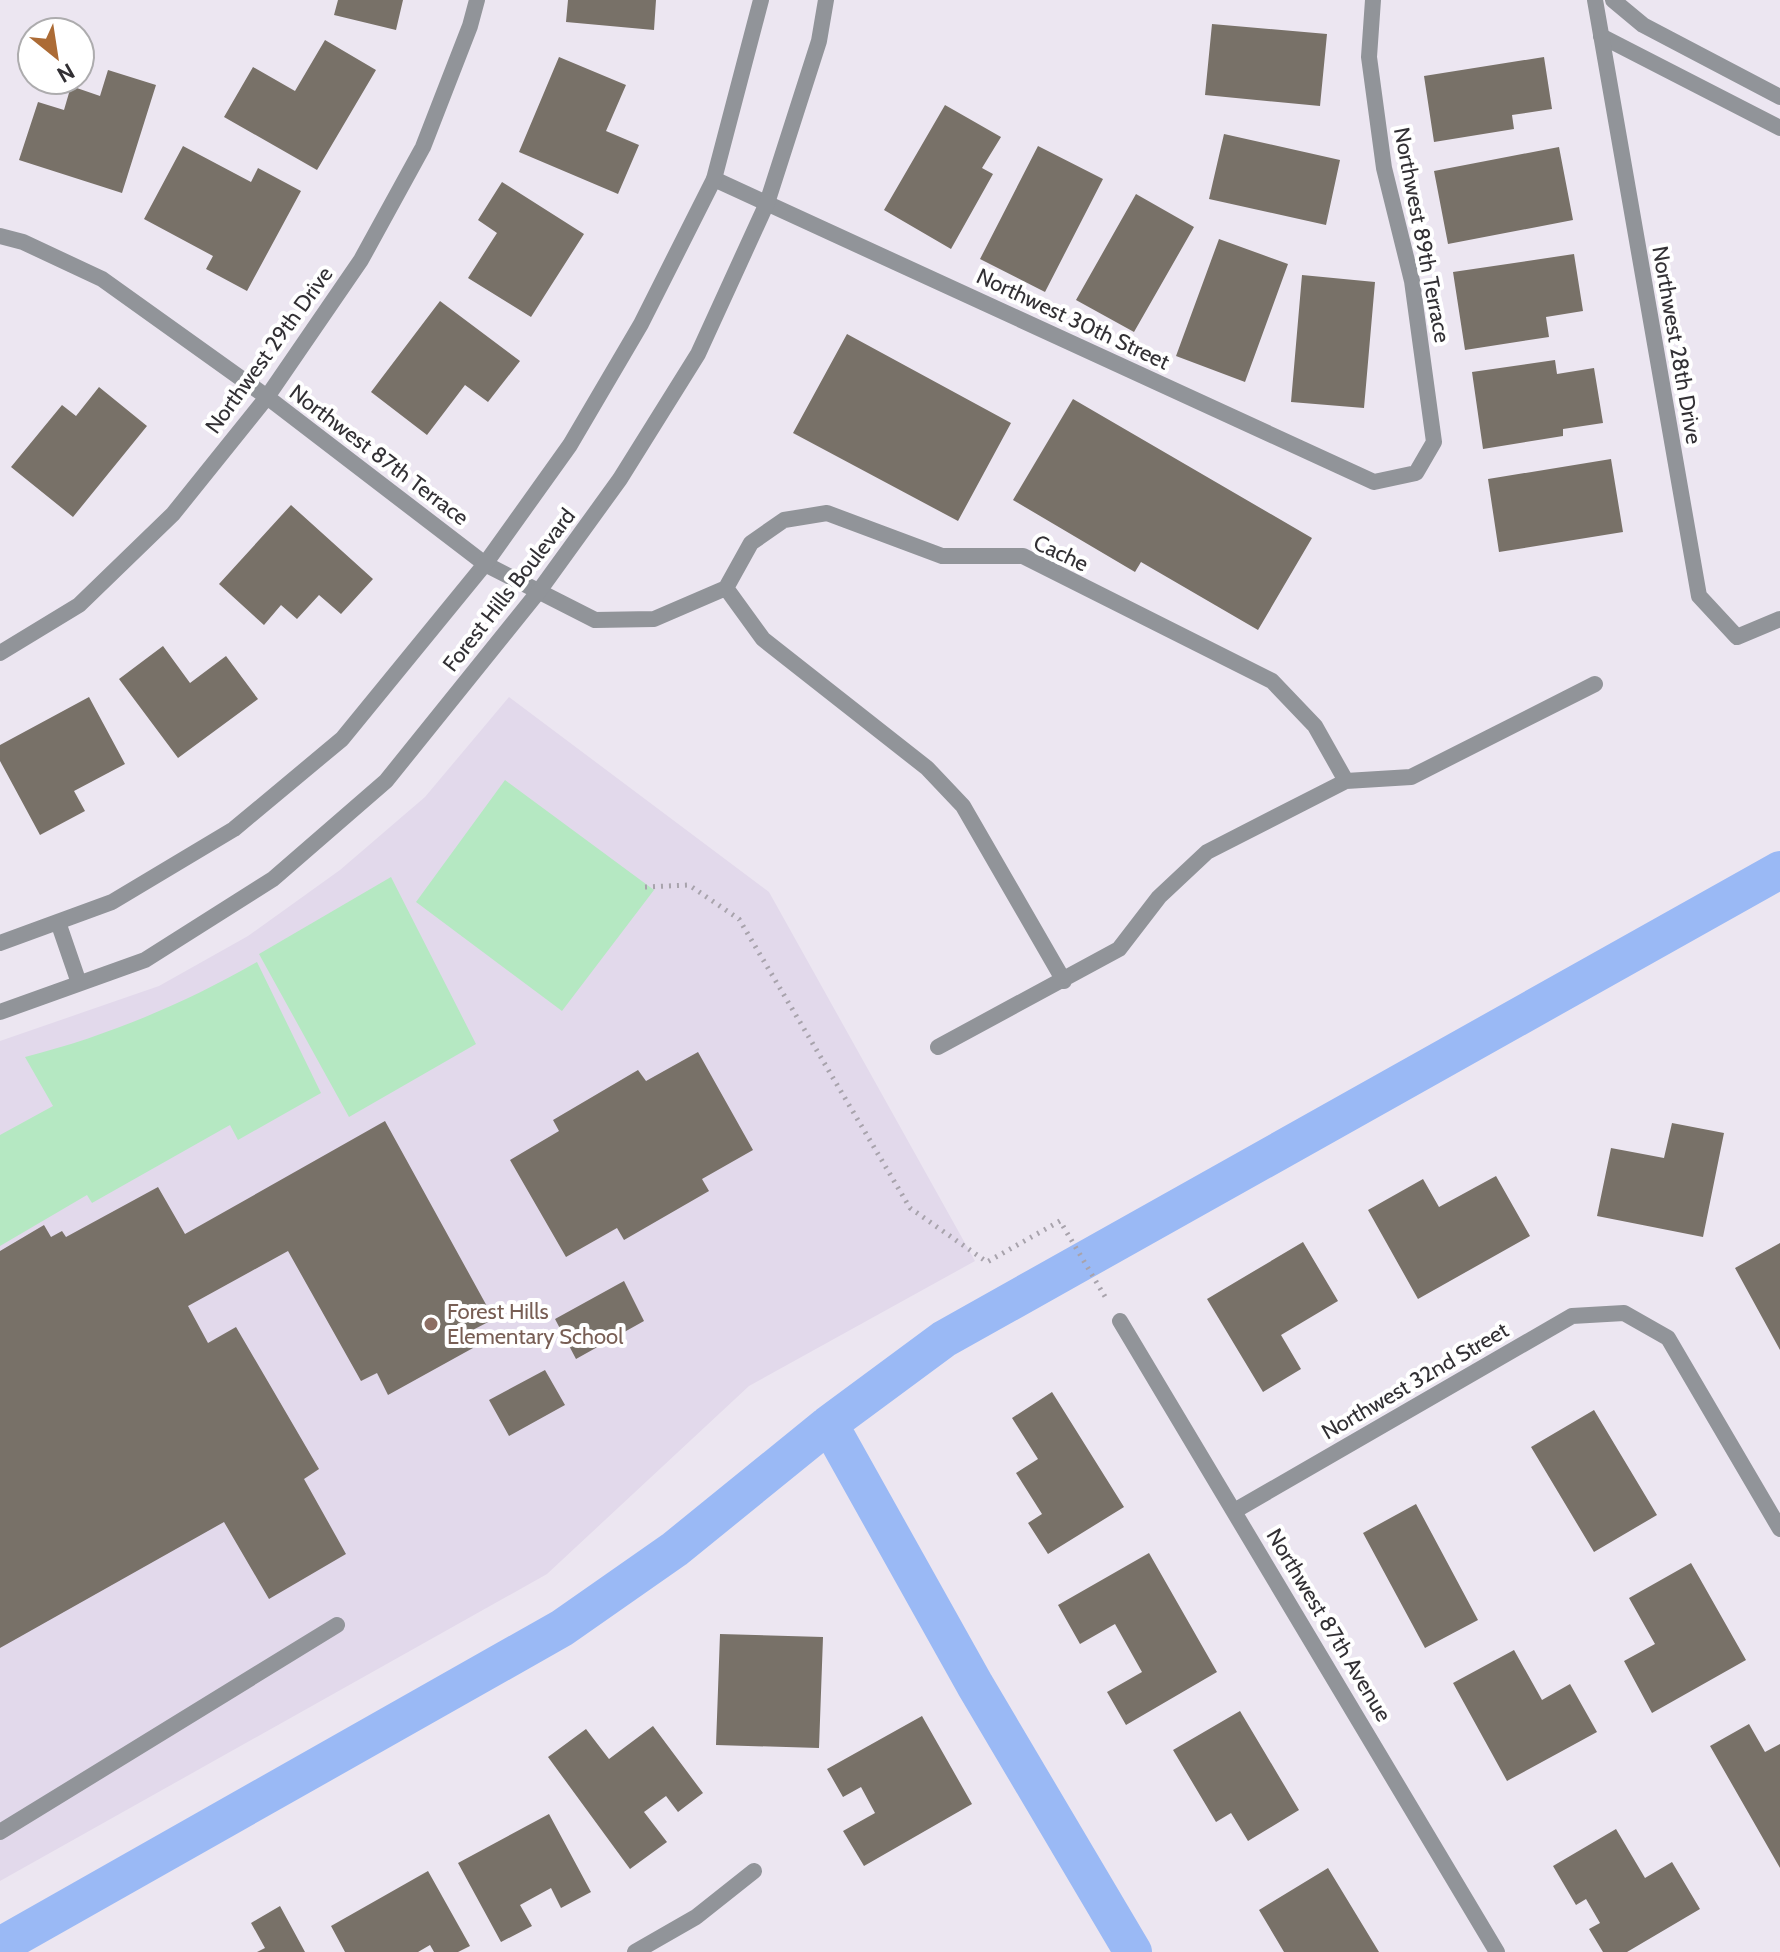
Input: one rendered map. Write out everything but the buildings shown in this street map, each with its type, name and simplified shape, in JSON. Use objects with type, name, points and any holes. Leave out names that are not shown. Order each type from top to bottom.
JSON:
[{"type":"street","name":"Northwest 29th Drive","points":[[0,653],[79,605],[173,514],[267,397],[361,260],[423,147],[477,0]]},
{"type":"street","name":"Forest Hills Boulevard","points":[[0,943],[112,902],[234,829],[342,739],[485,564],[570,445],[641,324],[714,179],[761,0]]},
{"type":"street","name":"Forest Hills Boulevard","points":[[0,1012],[145,960],[273,879],[386,781],[539,591],[620,479],[698,354],[767,203],[819,41],[826,0]]},
{"type":"street","name":"Northwest 89th Terrace","points":[[1373,0],[1369,57],[1384,168],[1412,281],[1434,442],[1416,473]]},
{"type":"street","name":"Northwest 28th Drive","points":[[1595,0],[1699,596],[1737,637],[1780,619]]},
{"type":"street","points":[[1613,0],[1643,25],[1780,97]]},
{"type":"street","points":[[1601,36],[1780,128]]},
{"type":"street","name":"Northwest 30th Street","points":[[714,179],[1374,482],[1416,473]]},
{"type":"street","name":"Northwest 87th Terrace","points":[[0,236],[23,242],[102,279],[267,397],[485,564]]},
{"type":"street","name":"Cache","points":[[726,588],[751,543],[784,520],[827,513],[942,556],[1023,556],[1272,681],[1315,726],[1346,781]]},
{"type":"street","points":[[485,564],[595,620],[654,619],[726,588],[763,639],[927,768],[963,806],[1064,981]]},
{"type":"street","points":[[938,1047],[1119,949],[1159,897],[1207,852],[1346,781],[1411,777],[1595,684]]},
{"type":"street","points":[[58,922],[79,983]]},
{"type":"street","name":"Northwest 32nd Street","points":[[1236,1510],[1572,1316],[1624,1313],[1668,1338],[1780,1529]]},
{"type":"street","name":"Northwest 87th Avenue","points":[[1120,1321],[1236,1510],[1497,1952]]},
{"type":"street","points":[[0,1832],[337,1625]]},
{"type":"street","points":[[635,1952],[696,1917],[754,1871]]},
{"type":"path","points":[[645,887],[689,885],[739,919],[910,1208],[987,1262],[1060,1221],[1107,1299]]},
{"type":"shaded area","name":"Forest Hills Elementary School","points":[[509,697],[769,892],[975,1261],[749,1386],[547,1574],[0,1881],[0,1041],[159,986],[248,936],[340,870],[425,797]]},
{"type":"green space","points":[[505,780],[654,890],[562,1011],[416,902]]},
{"type":"green space","points":[[391,877],[476,1044],[349,1117],[259,954]]},
{"type":"green space","points":[[257,962],[321,1093],[238,1140],[230,1125],[92,1203],[87,1195],[0,1246],[0,1135],[53,1106],[25,1057],[144,1017],[201,992]]},
{"type":"waterway","points":[[0,1946],[562,1628],[675,1549],[829,1424],[944,1339],[1780,870]]},
{"type":"waterway","points":[[829,1424],[975,1685],[1133,1952]]},
{"type":"place","name":"Forest Hills Elementary School","points":[[431,1324]]}]
